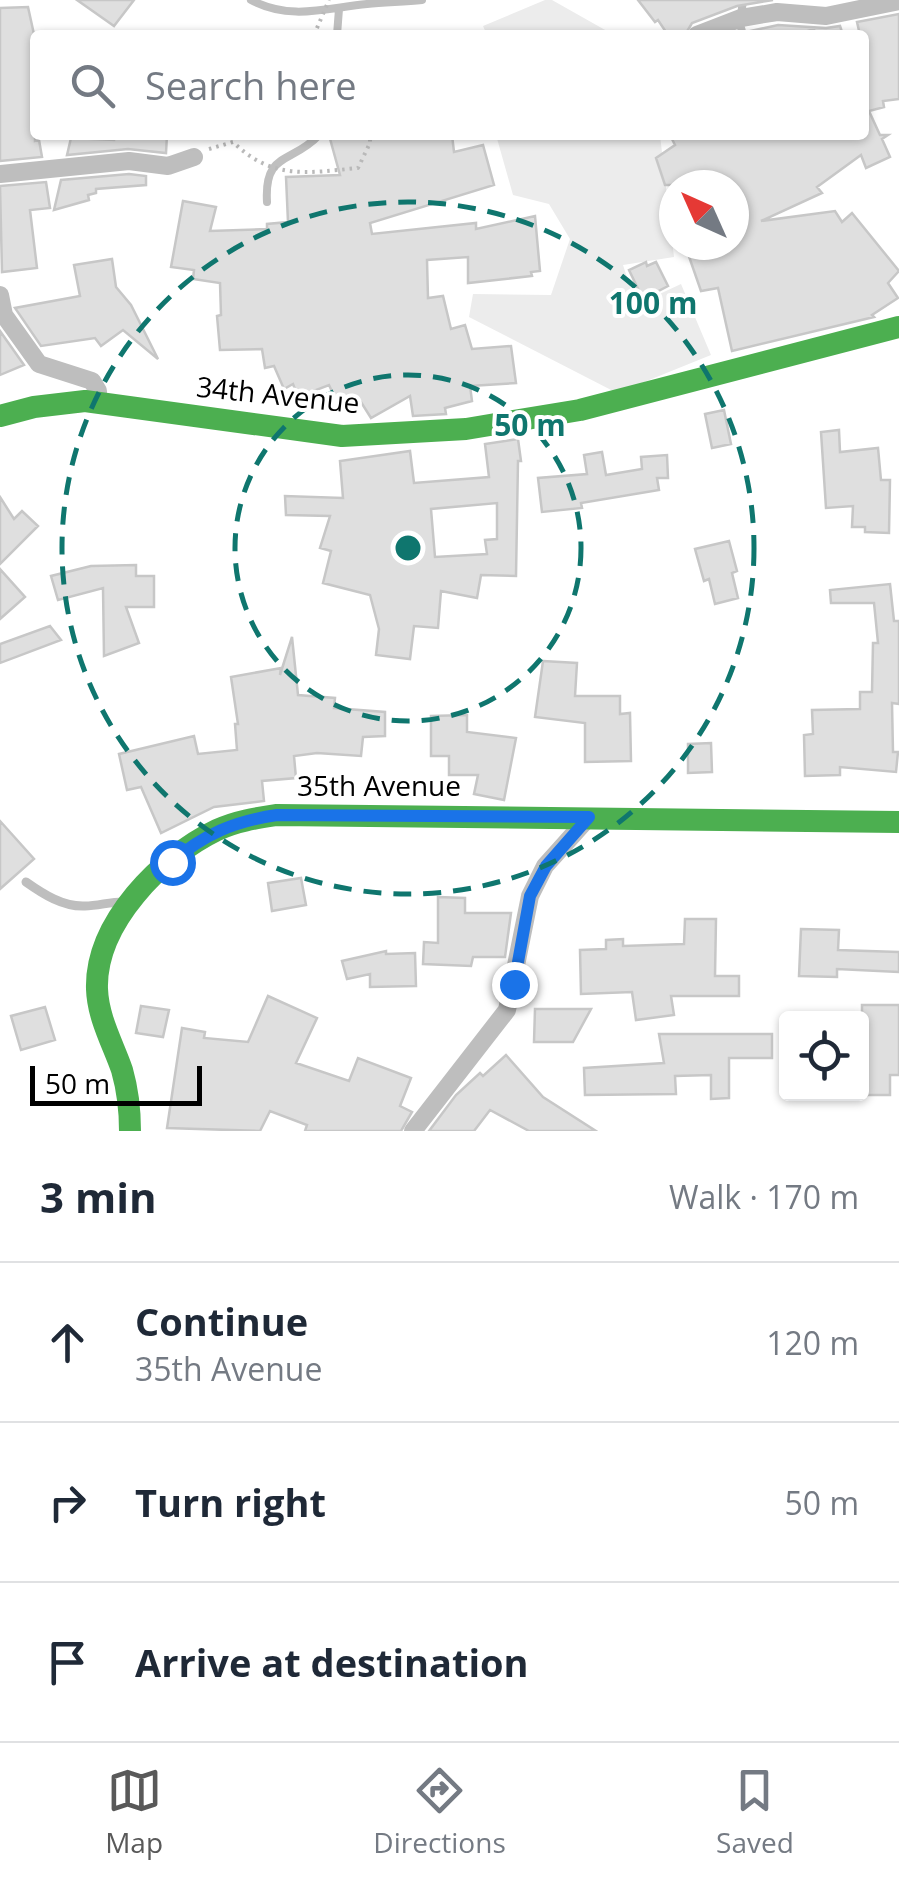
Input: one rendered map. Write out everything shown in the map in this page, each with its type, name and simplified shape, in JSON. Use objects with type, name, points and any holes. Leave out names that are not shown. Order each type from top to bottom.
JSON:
[{"type":"street","points":[[710,30],[741,18],[776,12],[826,16],[899,1]]},
{"type":"street","points":[[0,174],[130,162],[168,166],[194,157]]},
{"type":"street","points":[[0,295],[4,315],[35,360],[92,381],[98,391],[98,402]]},
{"type":"street","name":"34th Avenue","points":[[0,416],[66,401],[98,402],[322,435],[466,429],[580,410],[899,328]]},
{"type":"street","name":"35th Avenue","points":[[130,1131],[129,1095],[100,1010],[96,973],[99,958],[114,925],[194,843],[246,820],[277,815],[899,822]]},
{"type":"street","points":[[413,1131],[507,1010],[530,896],[546,866],[589,817]]},
{"type":"lane","points":[[26,882],[42,894],[68,904],[134,902]]},
{"type":"path","points":[[316,30],[328,0]]},
{"type":"path","points":[[194,157],[233,142],[250,159],[288,173],[358,168],[370,140]]},
{"type":"shaded area","points":[[552,0],[605,30],[485,30],[483,26]]},
{"type":"shaded area","points":[[497,140],[661,140],[664,170],[659,170],[659,259],[623,265],[636,305],[681,284],[711,355],[617,393],[469,317],[473,294],[551,295],[570,239],[549,204],[513,195]]},
{"type":"building","points":[[77,0],[134,0],[114,26]]},
{"type":"building","points":[[638,0],[773,0],[737,6],[692,23],[688,30],[665,30],[658,20],[655,22]]},
{"type":"building","points":[[28,7],[33,30],[30,30],[30,140],[39,140],[42,157],[0,161],[0,8]]},
{"type":"building","points":[[899,14],[899,99],[883,101],[884,107],[869,111],[869,30],[859,30],[857,22]]},
{"type":"building","points":[[778,25],[840,26],[841,30],[814,29],[755,30]]},
{"type":"building","points":[[869,111],[880,135],[888,135],[882,139],[890,157],[866,168],[861,155],[817,187],[822,193],[761,221],[835,211],[842,222],[852,213],[899,271],[888,283],[898,298],[874,317],[732,351],[718,288],[701,291],[690,260],[749,260],[749,170],[660,170],[656,158],[675,145],[672,140],[869,140]]},
{"type":"building","points":[[71,140],[167,140],[166,153],[128,149],[67,155]]},
{"type":"building","points":[[330,140],[453,140],[454,152],[483,145],[494,185],[370,223],[372,234],[476,223],[476,229],[535,216],[540,271],[531,272],[532,276],[468,283],[468,257],[427,260],[428,298],[443,296],[451,329],[465,325],[472,349],[511,346],[516,383],[470,386],[472,401],[445,408],[446,414],[413,416],[410,396],[371,418],[361,402],[341,411],[329,385],[298,397],[293,384],[284,389],[274,366],[265,368],[262,349],[220,350],[220,283],[193,279],[194,270],[171,267],[183,201],[216,207],[210,231],[267,229],[267,224],[288,222],[286,177],[340,175]]},
{"type":"building","points":[[146,176],[146,185],[96,189],[96,193],[88,195],[89,200],[54,210],[61,180]]},
{"type":"building","points":[[46,182],[50,208],[30,210],[37,268],[2,272],[0,186]]},
{"type":"building","points":[[112,259],[116,287],[131,305],[158,359],[123,330],[101,346],[95,338],[41,346],[15,308],[80,296],[74,265]]},
{"type":"building","points":[[646,262],[647,266],[656,262],[668,286],[643,299],[629,270]]},
{"type":"building","points":[[0,331],[24,365],[0,375]]},
{"type":"building","points":[[724,410],[731,444],[712,448],[705,414]]},
{"type":"building","points":[[839,430],[840,452],[878,448],[881,480],[890,480],[889,533],[852,527],[853,506],[826,508],[821,432]]},
{"type":"building","points":[[518,439],[521,461],[516,576],[481,575],[477,598],[441,591],[438,628],[414,626],[410,659],[376,655],[379,629],[370,595],[323,583],[331,551],[320,548],[330,516],[286,515],[285,496],[343,498],[340,461],[410,451],[414,483],[489,477],[485,444]],"holes":[[[497,503],[497,539],[485,540],[487,554],[435,557],[431,509]]]},
{"type":"building","points":[[602,452],[606,475],[642,469],[641,457],[667,455],[668,478],[657,478],[659,490],[581,503],[582,508],[542,512],[538,478],[587,474],[584,455]]},
{"type":"building","points":[[0,497],[14,519],[22,511],[38,526],[0,564]]},
{"type":"building","points":[[729,541],[737,571],[732,573],[738,598],[715,604],[695,549]]},
{"type":"building","points":[[136,565],[136,576],[154,576],[154,607],[126,607],[139,643],[104,656],[103,588],[58,600],[51,576],[91,566]]},
{"type":"building","points":[[0,569],[25,597],[0,619]]},
{"type":"building","points":[[890,584],[894,621],[899,621],[899,704],[892,703],[893,752],[898,752],[896,772],[840,767],[840,775],[805,776],[804,735],[813,734],[812,710],[860,709],[860,692],[872,692],[873,643],[878,643],[874,603],[831,603],[830,590]]},
{"type":"building","points":[[50,626],[61,640],[0,663],[0,644]]},
{"type":"building","points":[[292,637],[298,695],[335,698],[334,708],[385,712],[385,736],[363,737],[361,756],[294,756],[296,778],[262,781],[264,801],[214,807],[161,833],[141,787],[127,790],[119,754],[194,736],[198,754],[237,750],[238,724],[231,677],[281,668],[280,675]]},
{"type":"building","points":[[543,661],[577,663],[575,696],[620,696],[620,714],[630,713],[631,761],[585,762],[585,723],[535,717]]},
{"type":"building","points":[[467,715],[467,732],[516,738],[504,800],[474,794],[478,775],[449,775],[449,756],[431,756],[431,716]]},
{"type":"building","points":[[711,743],[712,772],[688,773],[688,744]]},
{"type":"building","points":[[0,821],[34,859],[0,889]]},
{"type":"building","points":[[301,878],[306,905],[272,911],[268,883]]},
{"type":"building","points":[[438,897],[465,898],[465,913],[511,913],[505,957],[473,957],[471,966],[423,964],[424,942],[438,943]]},
{"type":"building","points":[[685,919],[716,919],[715,976],[739,976],[739,996],[671,996],[674,1015],[636,1020],[632,992],[581,994],[580,950],[606,949],[606,940],[623,939],[623,946],[684,944]]},
{"type":"building","points":[[801,929],[839,930],[838,950],[899,952],[899,972],[837,969],[837,977],[799,976]]},
{"type":"building","points":[[386,951],[415,953],[416,986],[370,987],[370,974],[347,979],[342,961]]},
{"type":"building","points":[[268,996],[317,1018],[296,1063],[349,1081],[358,1058],[411,1078],[400,1106],[412,1112],[401,1131],[305,1131],[307,1125],[270,1111],[260,1131],[167,1128],[182,1028],[205,1032],[204,1038],[248,1042]]},
{"type":"building","points":[[862,1005],[899,1005],[899,1075],[890,1075],[890,1095],[869,1095],[869,1011],[862,1011]]},
{"type":"building","points":[[141,1006],[169,1010],[163,1037],[136,1033]]},
{"type":"building","points":[[45,1007],[55,1040],[21,1050],[11,1016]]},
{"type":"building","points":[[535,1009],[591,1009],[573,1042],[534,1042]]},
{"type":"building","points":[[659,1034],[772,1034],[772,1058],[729,1058],[729,1098],[711,1099],[711,1075],[675,1076],[676,1094],[585,1095],[584,1068],[664,1063]]},
{"type":"building","points":[[506,1055],[543,1097],[596,1131],[529,1131],[490,1110],[474,1131],[429,1131],[456,1095]]},
{"type":"waterway","points":[[251,0],[294,12],[422,0]]},
{"type":"waterway","points":[[742,30],[743,0]]},
{"type":"waterway","points":[[337,30],[339,9]]},
{"type":"waterway","points":[[267,202],[267,186],[275,166],[313,140]]},
{"type":"traffic: fast","points":[[0,416],[85,401],[342,436],[466,429],[580,410],[899,327]]},
{"type":"traffic: fast","points":[[130,1131],[124,1078],[98,1000],[99,964],[107,940],[135,895],[174,857],[224,827],[277,815],[899,822]]},
{"type":"route","points":[[172,862],[194,843],[218,830],[277,815],[589,817],[546,866],[530,896],[514,984]]}]
